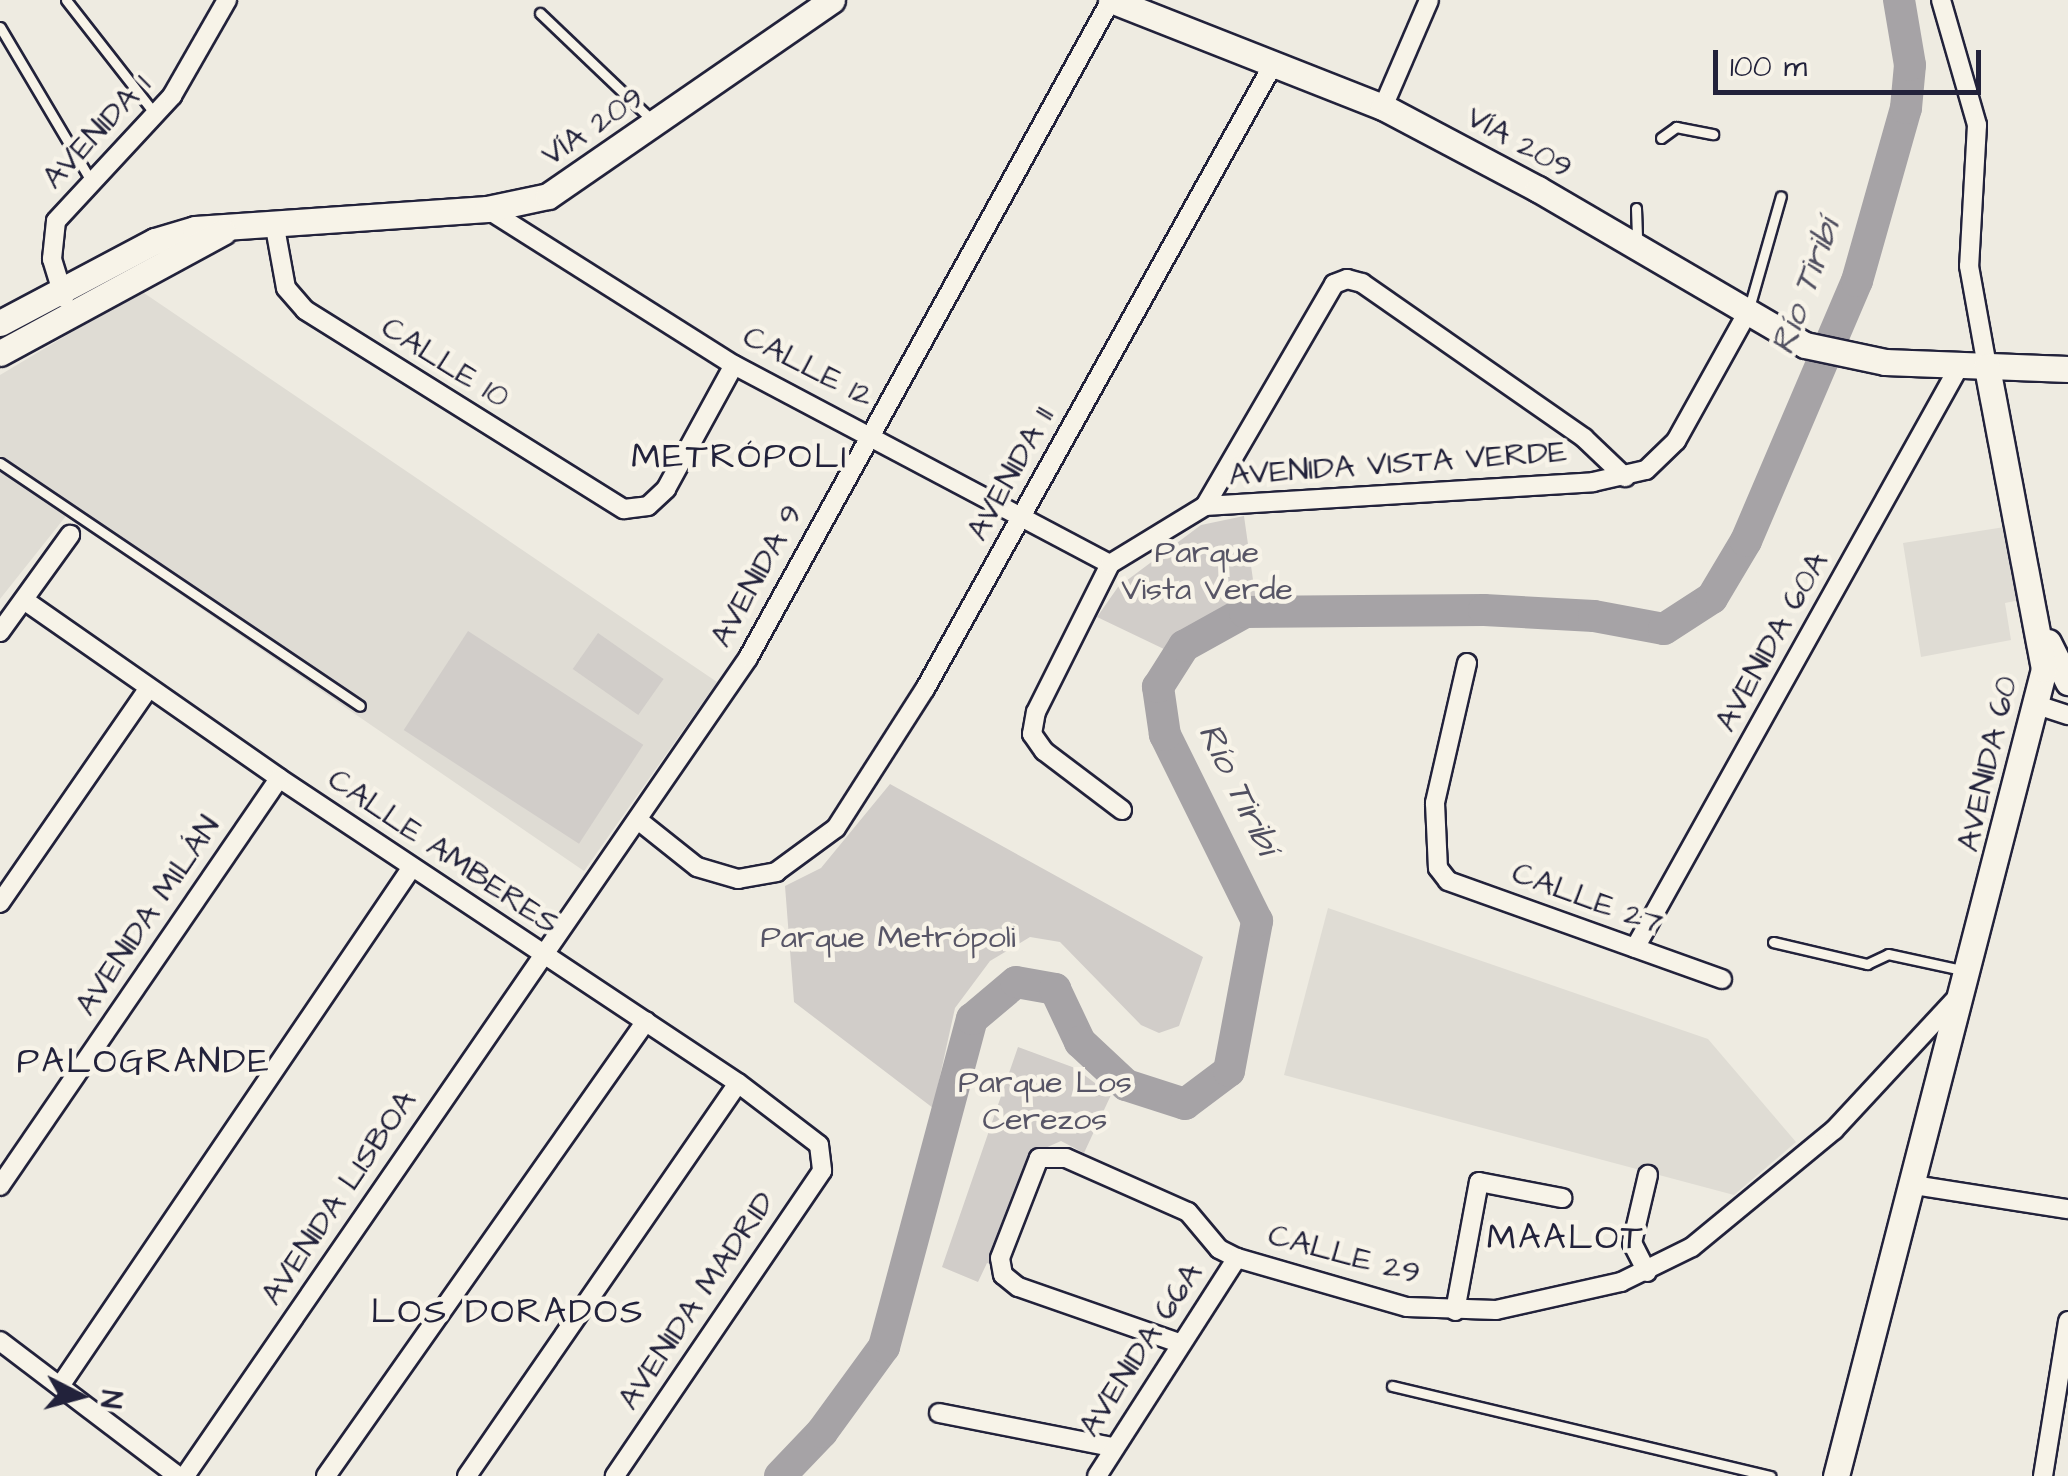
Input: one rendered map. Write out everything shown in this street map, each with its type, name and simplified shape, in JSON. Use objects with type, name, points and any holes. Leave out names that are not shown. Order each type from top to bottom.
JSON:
[{"type":"main road","name":"VÍA 209","points":[[0,322],[155,241],[236,225],[487,209],[548,196],[832,0]]},
{"type":"main road","name":"VÍA 209","points":[[1123,2],[1384,107],[1637,249],[1777,334],[1884,362],[2068,369]]},
{"type":"main road","name":"VÍA 209","points":[[0,353],[236,225]]},
{"type":"main road","name":"AVENIDA 60","points":[[1836,1476],[1970,978],[2038,706],[2041,626],[1987,366]]},
{"type":"main road","points":[[2041,626],[2068,682]]},
{"type":"street","name":"AVENIDA 1","points":[[70,312],[60,288],[50,239],[56,221],[190,72],[228,0]]},
{"type":"street","points":[[1384,107],[1428,0]]},
{"type":"street","name":"AVENIDA 60","points":[[1942,0],[1978,125],[1969,266],[1987,366]]},
{"type":"street","name":"AVENIDA 9","points":[[543,954],[760,639],[871,432],[1123,2]]},
{"type":"street","name":"AVENIDA 11","points":[[638,820],[716,876],[760,877],[797,860],[836,828],[924,690],[1274,64]]},
{"type":"street","name":"CALLE 12","points":[[487,209],[734,365],[871,432],[1110,564]]},
{"type":"street","name":"CALLE 10","points":[[274,222],[286,288],[305,310],[608,501],[638,509],[666,489],[734,365]]},
{"type":"street","points":[[1206,506],[1334,284],[1347,279],[1362,282],[1584,438],[1625,478]]},
{"type":"street","name":"AVENIDA VISTA VERDE","points":[[1110,564],[1206,506],[1625,478],[1663,458],[1676,441],[1746,316]]},
{"type":"street","name":"AVENIDA 60A","points":[[1636,948],[1960,365]]},
{"type":"street","points":[[0,632],[70,535]]},
{"type":"street","points":[[1110,564],[1036,712],[1032,734],[1044,751],[1122,810]]},
{"type":"street","name":"CALLE AMBERES","points":[[24,600],[279,778],[738,1083],[819,1145],[823,1158]]},
{"type":"street","name":"CALLE 27","points":[[1468,663],[1434,803],[1438,868],[1448,881],[1722,979]]},
{"type":"street","points":[[0,903],[148,689]]},
{"type":"street","points":[[2038,706],[2068,715]]},
{"type":"street","name":"AVENIDA MILÁN","points":[[0,1186],[279,778]]},
{"type":"street","points":[[60,1386],[412,867]]},
{"type":"street","name":"AVENIDA LISBOA","points":[[182,1476],[543,954]]},
{"type":"street","name":"CALLE 29","points":[[1179,1343],[1018,1286],[1002,1274],[1000,1258],[1039,1158],[1066,1158],[1188,1212],[1219,1250],[1238,1258],[1380,1300],[1455,1311],[1589,1291],[1647,1272],[1717,1230],[1834,1130],[1970,978]]},
{"type":"street","points":[[326,1476],[646,1021]]},
{"type":"street","points":[[468,1476],[738,1083]]},
{"type":"street","name":"AVENIDA MADRID","points":[[615,1476],[822,1171],[823,1158]]},
{"type":"street","points":[[1647,1272],[1632,1243],[1648,1175]]},
{"type":"street","points":[[1455,1311],[1479,1182],[1562,1198]]},
{"type":"street","points":[[1914,1185],[2068,1209]]},
{"type":"street","name":"AVENIDA 66A","points":[[1096,1476],[1179,1343],[1238,1258]]},
{"type":"street","points":[[2043,1476],[2068,1321]]},
{"type":"street","points":[[0,1341],[182,1476]]},
{"type":"street","points":[[939,1412],[1113,1447]]},
{"type":"lane","points":[[66,0],[155,114]]},
{"type":"lane","points":[[540,14],[656,124]]},
{"type":"lane","points":[[0,27],[91,181]]},
{"type":"lane","points":[[1661,138],[1676,127],[1714,134]]},
{"type":"lane","points":[[1746,316],[1781,196]]},
{"type":"lane","points":[[1636,208],[1637,249]]},
{"type":"lane","points":[[0,463],[360,706]]},
{"type":"lane","points":[[1773,942],[1866,964],[1888,954],[1970,978]]},
{"type":"lane","points":[[1392,1386],[1770,1476]]},
{"type":"shaded area","points":[[141,291],[717,682],[584,871],[66,516],[0,599],[0,375]]},
{"type":"shaded area","points":[[2011,526],[2025,599],[2005,603],[2011,640],[1921,657],[1903,543]]},
{"type":"shaded area","points":[[1328,908],[1708,1039],[1796,1142],[1734,1195],[1284,1075]]},
{"type":"green space","name":"Parque Vista Verde","points":[[1244,516],[1256,601],[1173,638],[1166,650],[1097,617],[1118,587],[1201,525]]},
{"type":"green space","points":[[468,631],[643,745],[579,844],[404,730]]},
{"type":"green space","points":[[598,633],[664,679],[638,715],[573,669]]},
{"type":"green space","name":"Parque Metrópoli","points":[[890,784],[1203,957],[1179,1026],[1159,1033],[1141,1025],[1060,942],[1030,937],[990,961],[955,1008],[933,1108],[794,1002],[785,886],[821,868]]},
{"type":"green space","name":"Parque Los Cerezos","points":[[1018,1047],[1075,1068],[1111,1095],[1084,1153],[1061,1141],[1043,1149],[994,1265],[987,1263],[978,1282],[942,1267]]},
{"type":"waterway","name":"Río Tiribí","points":[[780,1476],[822,1432],[884,1347],[972,1019],[1016,982],[1055,989],[1080,1042],[1126,1085],[1185,1104],[1229,1071],[1257,921],[1165,735],[1158,687],[1184,646],[1245,612],[1484,610],[1594,616],[1664,629],[1712,598],[1746,541],[1857,281],[1906,108],[1910,65],[1899,0]]},
{"type":"district","name":"METRÓPOLI","points":[[740,457]]},
{"type":"district","name":"PALOGRANDE","points":[[144,1062]]},
{"type":"district","name":"MAALOT","points":[[1566,1238]]},
{"type":"district","name":"LOS DORADOS","points":[[508,1312]]}]
